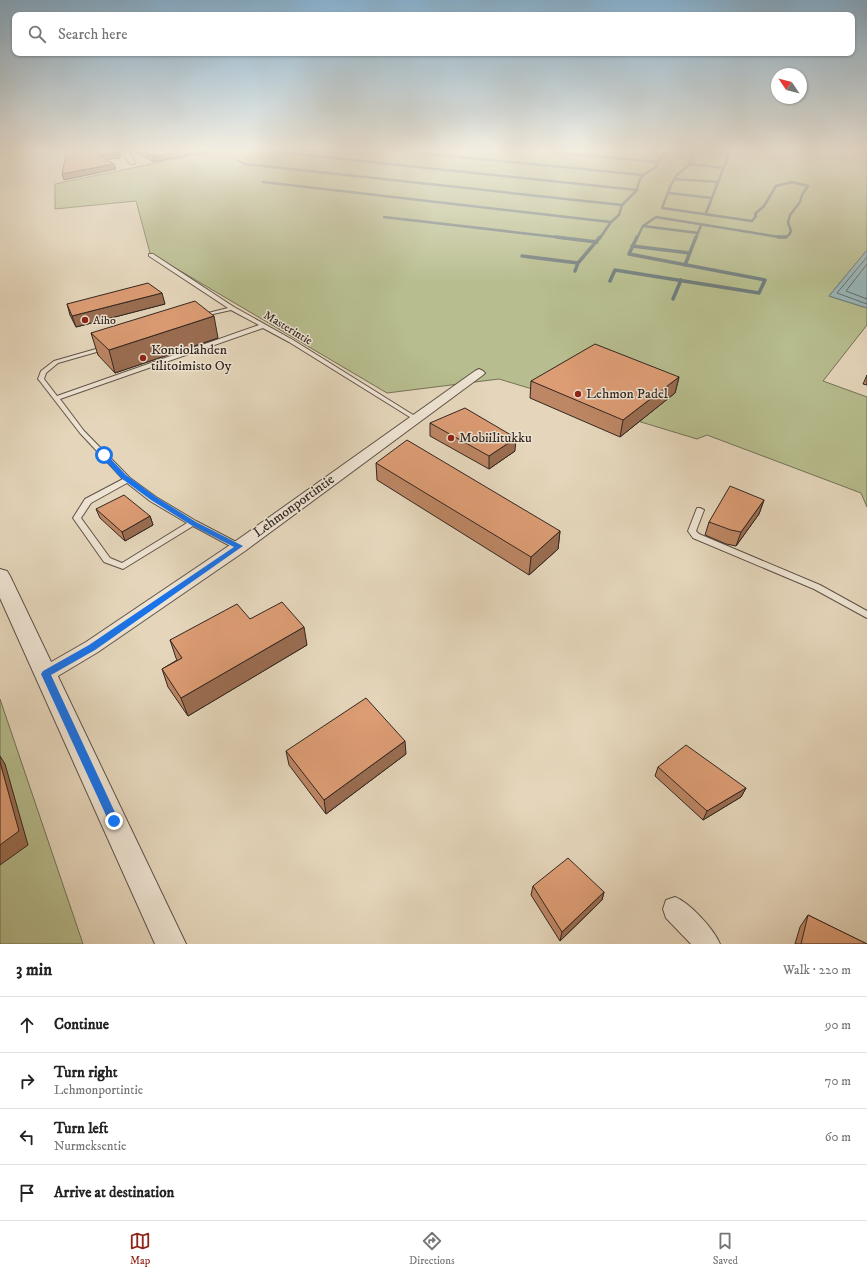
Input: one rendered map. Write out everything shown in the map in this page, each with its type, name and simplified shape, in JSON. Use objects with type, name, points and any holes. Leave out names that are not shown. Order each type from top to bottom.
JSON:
[{"type":"street","name":"Lehmonportintie","points":[[46,674],[92,647],[239,546],[479,373]]},
{"type":"street","points":[[0,576],[171,944]]},
{"type":"street","points":[[675,909],[708,944]]},
{"type":"lane","name":"Masterintie","points":[[151,255],[232,308],[291,341],[415,418]]},
{"type":"lane","points":[[193,318],[232,308]]},
{"type":"lane","points":[[56,398],[263,326]]},
{"type":"lane","points":[[111,346],[56,362],[43,372],[41,379],[82,432],[127,480],[153,499],[193,524],[239,546]]},
{"type":"lane","points":[[127,480],[88,501],[77,518],[107,560],[123,566],[193,524]]},
{"type":"lane","points":[[700,510],[692,531],[696,536],[817,587],[867,615]]},
{"type":"green space","points":[[55,195],[867,195],[867,250],[829,296],[867,308],[867,325],[823,381],[867,397],[867,507],[861,493],[707,435],[697,439],[499,379],[387,393],[150,253],[136,201],[55,209]]},
{"type":"green space","points":[[0,699],[83,944],[0,944]]},
{"type":"water","points":[[867,250],[867,308],[829,296]]},
{"type":"building","points":[[148,283],[162,293],[72,316],[67,304]]},
{"type":"building","points":[[195,301],[214,316],[109,350],[91,333]]},
{"type":"building","points":[[595,344],[679,377],[623,420],[531,381]]},
{"type":"building","points":[[465,408],[516,438],[489,456],[430,423]]},
{"type":"building","points":[[407,440],[560,531],[531,557],[376,463]]},
{"type":"building","points":[[730,486],[764,500],[741,532],[709,522]]},
{"type":"building","points":[[124,495],[150,516],[122,532],[96,509]]},
{"type":"building","points":[[282,602],[304,627],[181,698],[162,669],[182,658],[170,640],[237,604],[250,619]]},
{"type":"building","points":[[366,698],[405,741],[324,800],[286,751]]},
{"type":"building","points":[[686,745],[746,788],[707,811],[658,767]]},
{"type":"building","points":[[0,762],[19,831],[0,845]]},
{"type":"building","points":[[568,858],[604,892],[562,932],[533,886]]},
{"type":"building","points":[[808,915],[867,944],[801,944]]},
{"type":"waterway","points":[[377,195],[611,222]]},
{"type":"waterway","points":[[530,195],[622,205]]},
{"type":"waterway","points":[[622,205],[632,195]]},
{"type":"waterway","points":[[667,195],[662,208],[752,221],[756,216],[755,214],[764,206],[771,195]]},
{"type":"waterway","points":[[687,195],[712,198]]},
{"type":"waterway","points":[[785,237],[788,236],[791,231],[788,222],[790,215],[800,202],[802,195]]},
{"type":"waterway","points":[[706,213],[712,198]]},
{"type":"waterway","points":[[611,222],[619,215],[622,205]]},
{"type":"waterway","points":[[384,217],[565,238]]},
{"type":"waterway","points":[[643,226],[656,217],[779,237]]},
{"type":"waterway","points":[[600,238],[611,222]]},
{"type":"waterway","points":[[698,233],[701,225]]},
{"type":"waterway","points":[[637,238],[643,226]]},
{"type":"waterway","points":[[643,226],[698,233]]},
{"type":"waterway","points":[[696,238],[698,233]]},
{"type":"waterway","points":[[556,237],[596,242]]},
{"type":"waterway","points":[[596,242],[600,237]]},
{"type":"waterway","points":[[633,246],[637,237]]},
{"type":"waterway","points":[[690,253],[696,237]]},
{"type":"waterway","points":[[779,237],[785,237]]},
{"type":"waterway","points":[[578,263],[596,242]]},
{"type":"waterway","points":[[633,246],[690,253]]},
{"type":"waterway","points":[[633,246],[629,254],[685,265]]},
{"type":"waterway","points":[[685,265],[690,253]]},
{"type":"waterway","points":[[522,256],[578,263]]},
{"type":"waterway","points":[[575,271],[578,263]]},
{"type":"waterway","points":[[681,281],[759,293],[765,280],[685,265]]},
{"type":"waterway","points":[[610,281],[615,270],[681,281]]},
{"type":"waterway","points":[[673,299],[681,281]]},
{"type":"place","name":"Aiho","points":[[85,320]]},
{"type":"place","name":"Kontiolahden tilitoimisto Oy","points":[[143,358]]},
{"type":"place","name":"Lehmon Padel","points":[[578,394]]},
{"type":"place","name":"Mobiilitukku","points":[[451,438]]},
{"type":"route","points":[[104,455],[123,477],[153,499],[193,524],[239,546],[92,647],[46,674],[114,821]]}]
